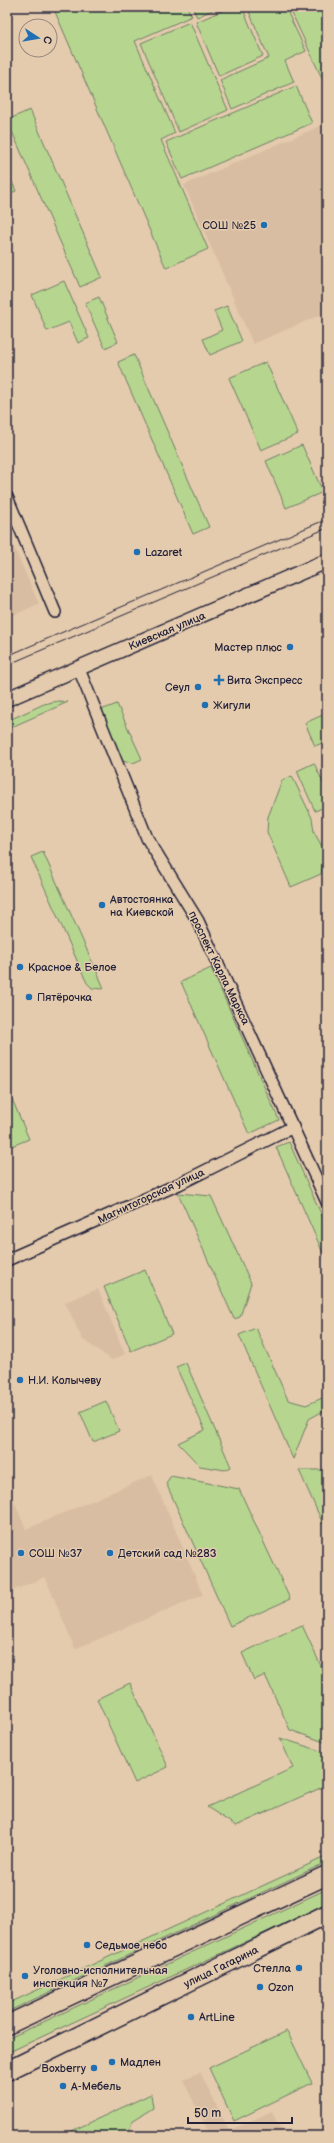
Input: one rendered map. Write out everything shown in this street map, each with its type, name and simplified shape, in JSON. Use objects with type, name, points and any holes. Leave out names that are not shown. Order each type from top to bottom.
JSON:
[{"type":"main road","points":[[7,2024],[327,1875]]},
{"type":"main road","name":"улица Гагарина","points":[[7,2071],[327,1914]]},
{"type":"street","points":[[7,497],[55,612]]},
{"type":"street","name":"Киевская улица","points":[[7,700],[327,561]]},
{"type":"street","name":"проспект Карла Маркса","points":[[79,669],[147,838],[198,921],[327,1202]]},
{"type":"street","name":"Магнитогорская улица","points":[[7,1260],[180,1184],[292,1128]]},
{"type":"shaded area","name":"СОШ №25","points":[[327,123],[327,312],[253,344],[184,185]]},
{"type":"shaded area","points":[[7,531],[39,604],[7,618]]},
{"type":"shaded area","points":[[98,1289],[125,1354],[112,1360],[82,1339],[65,1302]]},
{"type":"shaded area","name":"Детский сад №283","points":[[152,1475],[203,1595],[75,1649],[45,1577],[7,1593],[7,1485],[26,1529]]},
{"type":"shaded area","points":[[200,2072],[229,2131],[272,2111],[284,2136],[210,2136],[183,2080]]},
{"type":"green space","points":[[53,7],[187,7],[192,16],[135,41],[175,133],[161,140],[208,249],[166,268]]},
{"type":"green space","points":[[192,7],[219,7],[197,17]]},
{"type":"green space","points":[[231,7],[242,7],[263,56],[219,76],[196,22]]},
{"type":"green space","points":[[247,7],[285,7],[306,51],[285,61],[294,82],[232,109],[220,80],[269,58]]},
{"type":"green space","points":[[289,7],[326,7],[327,89]]},
{"type":"green space","points":[[190,22],[228,110],[179,132],[141,43]]},
{"type":"green space","points":[[296,86],[312,123],[182,179],[166,142]]},
{"type":"green space","points":[[30,110],[102,277],[80,287],[7,120]]},
{"type":"green space","points":[[7,171],[16,191],[7,195]]},
{"type":"green space","points":[[64,281],[89,338],[78,343],[69,322],[47,331],[32,295]]},
{"type":"green space","points":[[99,297],[118,342],[105,348],[85,303]]},
{"type":"green space","points":[[227,306],[242,341],[210,355],[203,339],[222,330],[214,311]]},
{"type":"green space","points":[[134,355],[209,527],[193,534],[118,362]]},
{"type":"green space","points":[[266,362],[298,434],[261,450],[229,378]]},
{"type":"green space","points":[[302,445],[323,492],[286,508],[266,461]]},
{"type":"green space","points":[[58,701],[68,702],[7,729],[7,721],[44,704]]},
{"type":"green space","points":[[117,704],[142,759],[133,763],[121,761],[101,710]]},
{"type":"green space","points":[[327,713],[327,741],[315,746],[305,723]]},
{"type":"green space","points":[[314,763],[327,791],[327,806],[315,811],[297,771]]},
{"type":"green space","points":[[292,776],[312,818],[314,832],[324,850],[321,874],[291,887],[267,832],[268,817],[282,780]]},
{"type":"green space","points":[[43,852],[104,988],[103,989],[92,988],[87,983],[31,857]]},
{"type":"green space","points":[[211,968],[279,1120],[249,1134],[181,982]]},
{"type":"green space","points":[[12,1099],[29,1139],[7,1148],[7,1101]]},
{"type":"green space","points":[[289,1142],[327,1227],[327,1262],[276,1147]]},
{"type":"green space","points":[[178,1193],[211,1196],[251,1283],[240,1317],[234,1319]]},
{"type":"green space","points":[[145,1270],[172,1334],[131,1351],[104,1287]]},
{"type":"green space","points":[[256,1328],[288,1400],[306,1405],[327,1396],[327,1409],[309,1419],[293,1459],[239,1335]]},
{"type":"green space","points":[[186,1363],[231,1467],[225,1470],[200,1466],[178,1443],[205,1430],[176,1367]]},
{"type":"green space","points":[[106,1401],[119,1431],[93,1442],[80,1412]]},
{"type":"green space","points":[[299,1470],[327,1470],[327,1533]]},
{"type":"green space","points":[[171,1476],[239,1489],[290,1599],[230,1626],[166,1483]]},
{"type":"green space","points":[[302,1625],[327,1679],[327,1743],[290,1730],[265,1675],[254,1680],[242,1653]]},
{"type":"green space","points":[[130,1683],[168,1767],[135,1783],[97,1699]]},
{"type":"green space","points":[[280,1738],[327,1753],[327,1785],[236,1826],[207,1807],[293,1768]]},
{"type":"green space","points":[[327,1856],[327,1862],[7,2012],[7,2004]]},
{"type":"green space","points":[[327,1889],[327,1904],[7,2053],[7,2039]]},
{"type":"green space","points":[[287,2031],[312,2083],[234,2121],[209,2068]]},
{"type":"green space","points":[[151,2094],[153,2108],[132,2121],[129,2133],[144,2134],[144,2136],[61,2136]]},
{"type":"tram line","points":[[7,656],[327,519]]},
{"type":"tram line","points":[[7,665],[327,528]]},
{"type":"place","name":"СОШ №25","points":[[264,225]]},
{"type":"place","name":"Lazaret","points":[[137,552]]},
{"type":"place","name":"Мастер плюс","points":[[290,647]]},
{"type":"place","name":"Вита Экспресс","points":[[219,680]]},
{"type":"place","name":"Сеул","points":[[198,687]]},
{"type":"place","name":"Жигули","points":[[205,705]]},
{"type":"place","name":"Автостоянка на Киевской","points":[[102,905]]},
{"type":"place","name":"Красное & Белое","points":[[20,967]]},
{"type":"place","name":"Пятёрочка","points":[[29,997]]},
{"type":"place","name":"Н.И. Колычеву","points":[[20,1380]]},
{"type":"place","name":"СОШ №37","points":[[21,1553]]},
{"type":"place","name":"Детский сад №283","points":[[110,1553]]},
{"type":"place","name":"Седьмое небо","points":[[87,1945]]},
{"type":"place","name":"Стелла","points":[[299,1968]]},
{"type":"place","name":"Уголовно-исполнительная инспекция №7","points":[[25,1976]]},
{"type":"place","name":"Ozon","points":[[260,1987]]},
{"type":"place","name":"ArtLine","points":[[191,2017]]},
{"type":"place","name":"Мадлен","points":[[112,2062]]},
{"type":"place","name":"Boxberry","points":[[94,2068]]},
{"type":"place","name":"А-Мебель","points":[[63,2086]]}]
